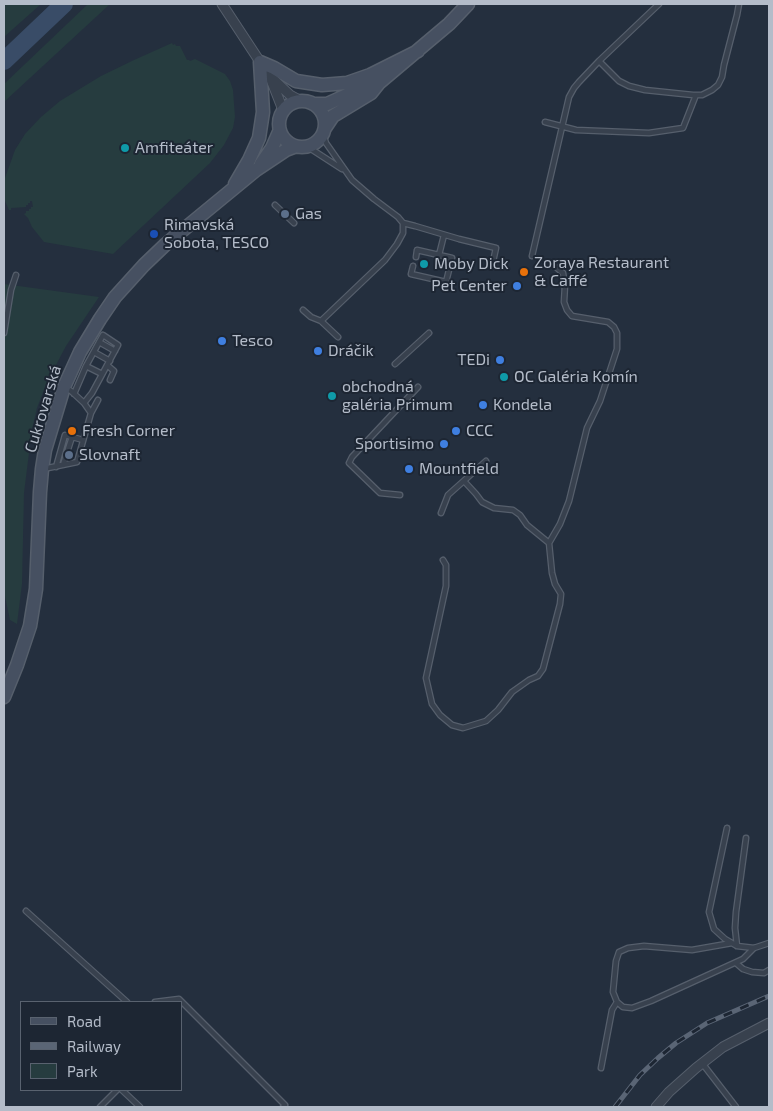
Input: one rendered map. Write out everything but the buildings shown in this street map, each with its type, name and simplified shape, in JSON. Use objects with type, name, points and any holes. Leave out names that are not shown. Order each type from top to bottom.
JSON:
[{"type":"main road","points":[[279,132],[288,143],[294,146],[301,148],[314,144],[319,140],[333,116],[371,93],[379,83],[449,24],[468,4]]},
{"type":"main road","points":[[232,190],[259,138],[264,112],[260,62],[296,80],[322,85],[347,83],[370,75],[418,51]]},
{"type":"main road","points":[[283,110],[294,102],[301,101],[327,104],[368,85],[379,83]]},
{"type":"main road","points":[[314,104],[321,110],[324,119],[324,131]]},
{"type":"main road","name":"Cukrovarská","points":[[256,170],[272,148],[279,132],[279,117],[283,110]]},
{"type":"main road","name":"Cukrovarská","points":[[4,697],[30,626],[36,589],[42,469],[45,450],[69,390],[80,352],[115,297],[144,265],[166,244],[256,170],[294,146]]},
{"type":"street","points":[[222,4],[270,77],[283,110]]},
{"type":"street","points":[[270,77],[290,95],[301,101]]},
{"type":"street","points":[[656,1107],[669,1092],[702,1063],[723,1048],[769,1023]]},
{"type":"lane","points":[[532,256],[569,97],[574,88],[599,61],[659,4]]},
{"type":"lane","points":[[599,61],[618,81],[629,86],[645,90],[702,95],[718,85],[722,77],[739,4]]},
{"type":"lane","points":[[545,122],[576,130],[650,134],[683,128],[696,95]]},
{"type":"lane","points":[[321,321],[385,260],[403,232],[403,224],[398,217],[352,180],[326,143],[324,131]]},
{"type":"lane","points":[[308,147],[345,171]]},
{"type":"lane","points":[[275,205],[294,223]]},
{"type":"lane","points":[[403,224],[496,248],[492,266]]},
{"type":"lane","points":[[438,255],[444,235]]},
{"type":"lane","points":[[413,266],[411,274],[446,282],[452,258],[417,250],[416,257]]},
{"type":"lane","points":[[443,560],[446,565],[446,586],[426,678],[432,704],[440,715],[452,724],[463,728],[486,720],[498,710],[512,692],[528,680],[538,676],[543,669],[561,594],[555,584],[552,573],[549,543],[560,524],[569,501],[587,428],[600,401],[617,349],[617,333],[608,322],[572,316],[567,310],[564,302],[565,285],[563,273],[557,268]]},
{"type":"lane","points":[[4,333],[11,290],[16,275]]},
{"type":"lane","points":[[303,310],[311,317],[321,321],[338,337]]},
{"type":"lane","points":[[395,364],[428,333]]},
{"type":"lane","points":[[84,403],[92,393],[118,345],[103,335],[86,366],[69,390],[84,403],[91,413]]},
{"type":"lane","points":[[99,342],[115,351]]},
{"type":"lane","points":[[94,352],[109,363],[114,371],[110,380]]},
{"type":"lane","points":[[86,366],[102,374]]},
{"type":"lane","points":[[400,495],[380,493],[348,463],[352,456],[418,387]]},
{"type":"lane","points":[[42,469],[77,462],[91,413],[98,400]]},
{"type":"lane","points":[[56,467],[65,435],[83,440]]},
{"type":"lane","points":[[64,465],[72,437]]},
{"type":"lane","points":[[441,514],[448,494],[486,461]]},
{"type":"lane","points":[[464,481],[482,502],[494,508],[512,510],[520,514],[527,525],[549,543]]},
{"type":"lane","points":[[727,828],[710,912],[714,930],[738,946],[754,948],[769,943]]},
{"type":"lane","points":[[738,946],[735,928],[746,838]]},
{"type":"lane","points":[[26,911],[126,1001]]},
{"type":"lane","points":[[732,943],[692,950],[644,946],[628,948],[619,952],[616,961],[613,992],[617,1002],[623,1007],[632,1008],[651,1002],[736,963],[754,948]]},
{"type":"lane","points":[[736,963],[743,969],[752,972],[764,973],[769,970]]},
{"type":"lane","points":[[161,1001],[179,998],[286,1106]]},
{"type":"lane","points":[[601,1068],[612,1010],[617,1002]]},
{"type":"lane","points":[[702,1063],[736,1107]]},
{"type":"lane","points":[[100,1107],[116,1091]]},
{"type":"lane","points":[[123,1091],[140,1107]]},
{"type":"green space","points":[[4,4],[41,4],[4,37]]},
{"type":"green space","points":[[88,4],[110,4],[4,102],[4,84]]},
{"type":"green space","points":[[172,43],[173,45],[180,46],[187,60],[195,59],[225,74],[230,81],[233,90],[235,117],[233,128],[224,145],[210,163],[113,254],[44,242],[24,214],[33,207],[32,201],[26,207],[11,208],[9,210],[5,201],[5,178],[15,150],[25,134],[60,101],[101,76]]},
{"type":"green space","points":[[4,284],[99,297],[66,346],[47,382],[37,408],[32,429],[24,493],[22,584],[17,624],[10,620],[4,592]]},
{"type":"waterway","points":[[4,61],[64,4]]},
{"type":"railway","points":[[615,1107],[640,1075],[676,1043],[707,1023],[769,996]]},
{"type":"place","name":"Amfiteáter","points":[[125,148]]},
{"type":"place","name":"Gas","points":[[285,214]]},
{"type":"place","name":"Rimavská Sobota, TESCO","points":[[154,234]]},
{"type":"place","name":"Moby Dick","points":[[424,264]]},
{"type":"place","name":"Zoraya Restaurant & Caffé","points":[[524,272]]},
{"type":"place","name":"Pet Center","points":[[517,286]]},
{"type":"place","name":"Tesco","points":[[222,341]]},
{"type":"place","name":"Dráčik","points":[[318,351]]},
{"type":"place","name":"TEDi","points":[[500,360]]},
{"type":"place","name":"OC Galéria Komín","points":[[504,377]]},
{"type":"place","name":"obchodná galéria Primum","points":[[332,396]]},
{"type":"place","name":"Kondela","points":[[483,405]]},
{"type":"place","name":"Fresh Corner","points":[[72,431]]},
{"type":"place","name":"CCC","points":[[456,431]]},
{"type":"place","name":"Sportisimo","points":[[444,444]]},
{"type":"place","name":"Slovnaft","points":[[69,455]]},
{"type":"place","name":"Mountfield","points":[[409,469]]}]
